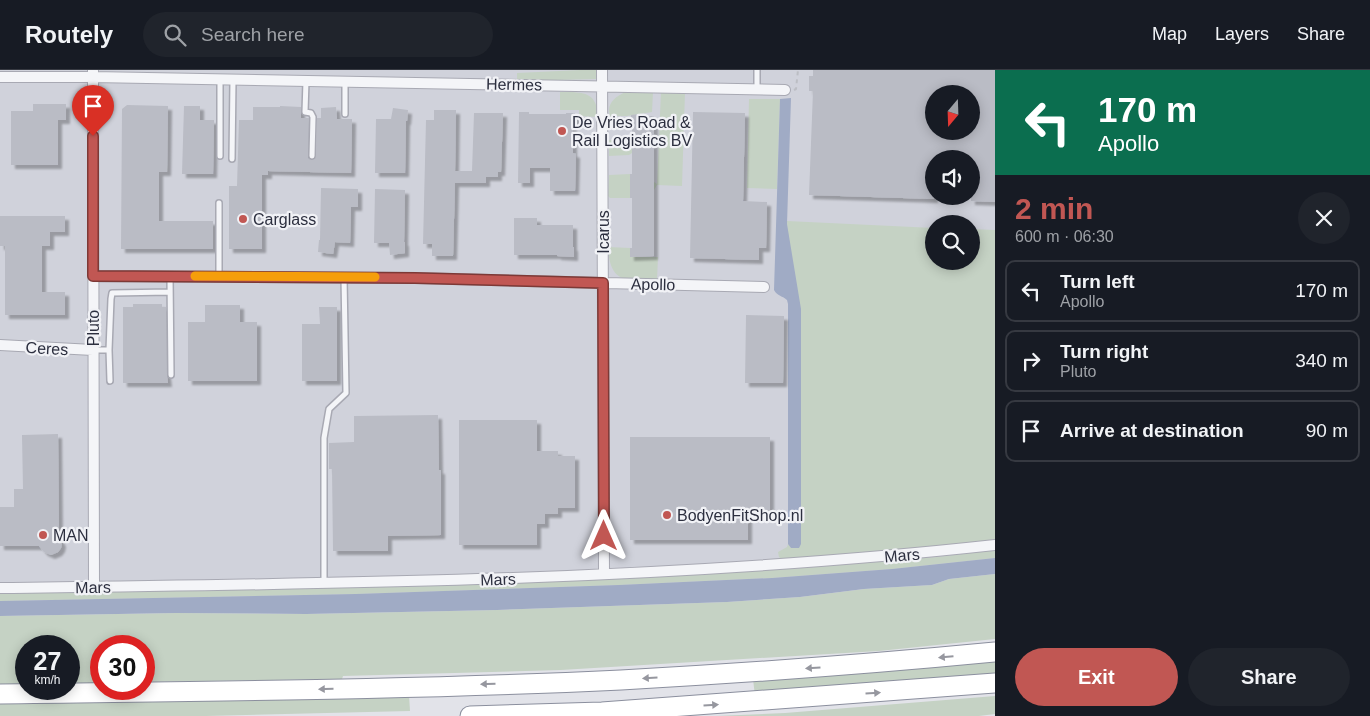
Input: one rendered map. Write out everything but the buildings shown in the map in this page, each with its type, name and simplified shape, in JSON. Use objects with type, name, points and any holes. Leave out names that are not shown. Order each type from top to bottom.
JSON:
[{"type":"highway","points":[[0,694],[376,688],[619,680],[861,664],[995,652]]},
{"type":"highway","points":[[470,716],[602,712],[995,683]]},
{"type":"street","name":"Icarus","points":[[602,70],[604,574]]},
{"type":"street","name":"Hermes","points":[[5,74],[93,73],[345,81],[785,90]]},
{"type":"street","name":"Pluto","points":[[93,73],[94,587]]},
{"type":"street","name":"Apollo","points":[[93,276],[415,278],[764,287]]},
{"type":"street","name":"Ceres","points":[[0,346],[93,350]]},
{"type":"street","name":"Mars","points":[[0,588],[429,581],[604,574],[860,558],[995,545]]},
{"type":"lane","points":[[757,70],[757,89]]},
{"type":"lane","points":[[220,156],[227,77]]},
{"type":"lane","points":[[227,77],[232,159]]},
{"type":"lane","points":[[306,80],[305,112],[311,113],[313,116],[312,156]]},
{"type":"lane","points":[[345,81],[345,114]]},
{"type":"lane","points":[[219,203],[219,276]]},
{"type":"lane","points":[[170,276],[171,375]]},
{"type":"lane","points":[[324,583],[324,438],[329,409],[346,393],[344,277]]},
{"type":"lane","points":[[110,381],[110,299],[112,293],[170,292]]},
{"type":"lane","points":[[93,350],[109,350]]},
{"type":"path","points":[[785,90],[791,92],[796,89],[798,70]]},
{"type":"shaded area","points":[[0,70],[995,70],[995,562],[733,586],[0,608]]},
{"type":"green space","points":[[596,70],[596,79],[517,81],[517,73]]},
{"type":"green space","points":[[560,92],[586,94],[594,100],[597,117],[579,116],[579,110],[560,110]]},
{"type":"green space","points":[[625,92],[653,92],[652,112],[627,116],[610,116],[610,104]]},
{"type":"green space","points":[[661,92],[685,92],[682,186],[657,185],[654,190],[631,190],[630,198],[610,198],[608,196],[609,175],[630,174],[631,181],[654,182],[657,184]]},
{"type":"green space","points":[[749,99],[780,99],[777,189],[747,188]]},
{"type":"green space","points":[[609,140],[632,142],[632,145],[654,145],[654,153],[609,156]]},
{"type":"green space","points":[[787,221],[925,228],[925,270],[980,270],[980,229],[995,230],[995,540],[808,557],[781,559],[779,557],[778,552],[787,547],[788,544],[791,548],[799,548]]},
{"type":"green space","points":[[608,247],[630,248],[631,257],[658,257],[657,280],[629,280],[616,274],[609,259]]},
{"type":"green space","points":[[995,550],[995,558],[892,569],[772,578],[356,594],[0,601],[0,593],[434,586],[604,579],[803,568],[937,557]]},
{"type":"green space","points":[[995,574],[995,639],[879,651],[561,670],[343,676],[342,679],[155,682],[155,635],[90,635],[90,683],[80,683],[80,635],[15,635],[15,684],[0,684],[0,616],[176,613],[306,614],[727,602],[800,597],[864,589],[932,585],[949,579]]},
{"type":"green space","points":[[995,659],[995,678],[755,696],[753,679]]},
{"type":"green space","points":[[409,695],[410,711],[206,716],[0,716],[0,702]]},
{"type":"green space","points":[[995,696],[995,714],[979,716],[715,716],[785,713]]},
{"type":"water","points":[[791,98],[787,224],[801,309],[801,544],[799,548],[791,548],[788,544],[788,304],[787,300],[774,290],[780,99]]},
{"type":"water","points":[[995,558],[995,574],[949,579],[932,585],[864,589],[800,597],[727,602],[306,614],[176,613],[0,616],[0,601],[356,594],[619,585],[772,578],[892,569]]},
{"type":"slow traffic","points":[[195,276],[375,277]]},
{"type":"place","name":"De Vries Road & Rail Logistics BV","points":[[562,131]]},
{"type":"place","name":"Carglass","points":[[243,219]]},
{"type":"place","name":"BodyenFitShop.nl","points":[[667,515]]},
{"type":"place","name":"MAN","points":[[43,535]]},
{"type":"route","points":[[93,136],[93,276],[415,278],[603,283],[604,536]]}]
